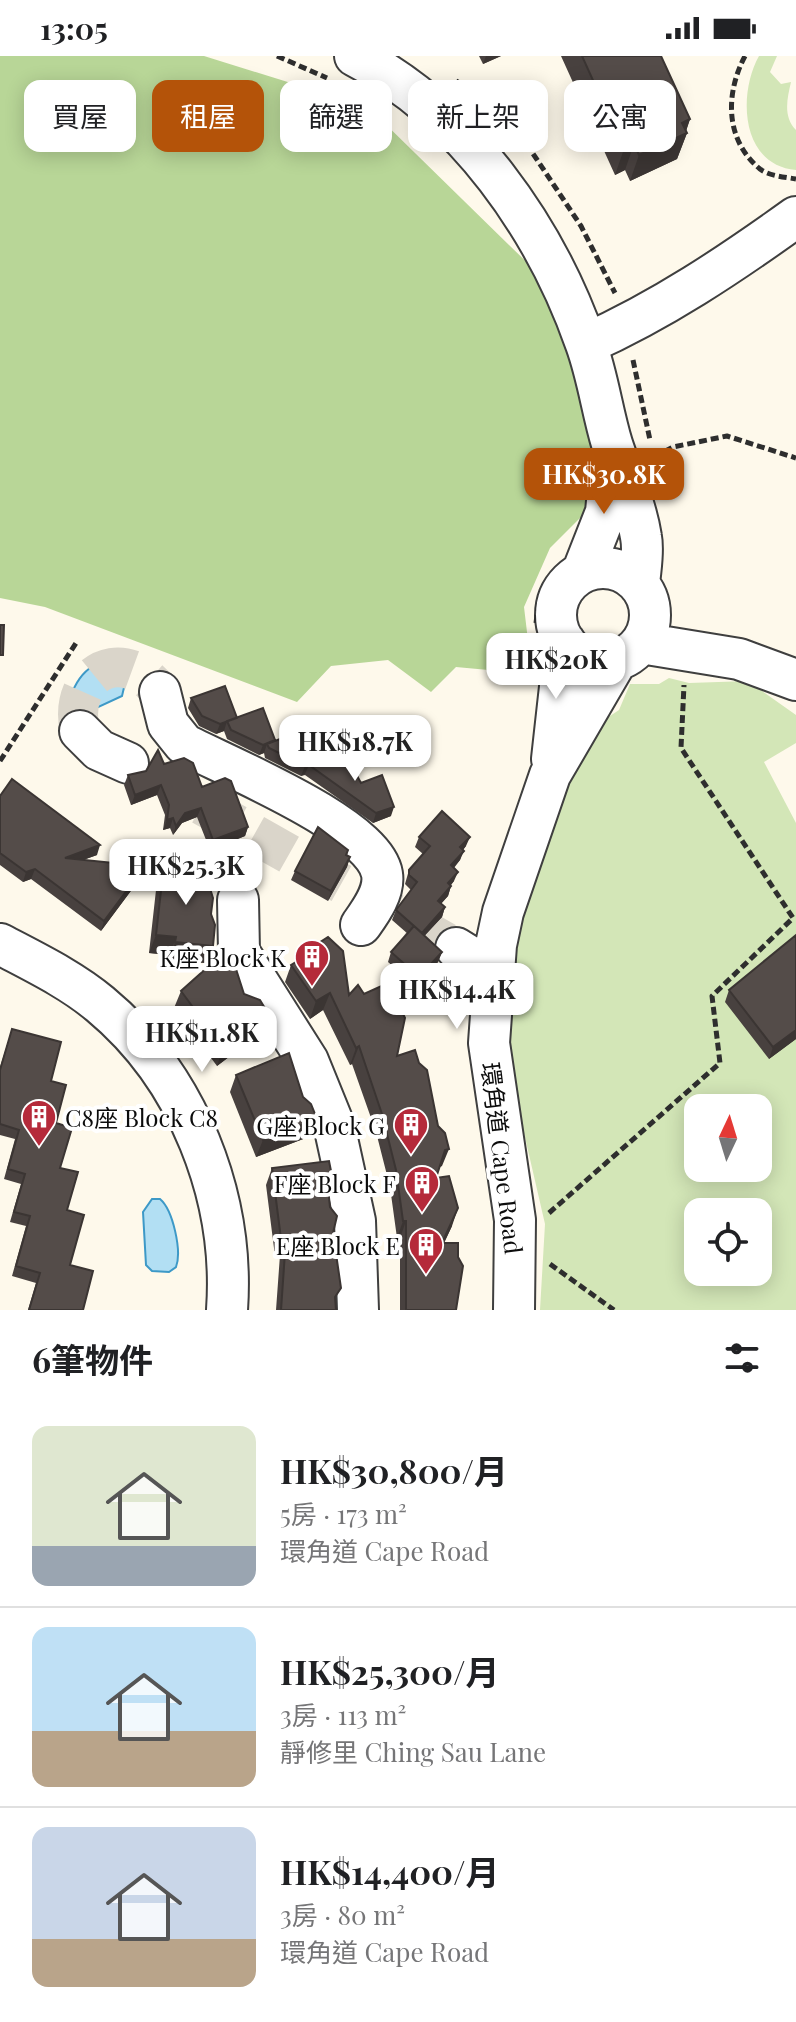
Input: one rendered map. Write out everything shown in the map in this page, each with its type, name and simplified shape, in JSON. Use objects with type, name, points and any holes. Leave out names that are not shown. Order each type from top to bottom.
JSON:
[{"type":"street","name":"環角道 Cape Road","points":[[346,70],[403,69],[514,203],[546,253],[586,344],[611,442],[642,540],[637,626],[550,775],[503,912],[493,971],[489,1043],[515,1220],[514,1310]]},
{"type":"street","points":[[586,344],[625,326],[714,276],[796,217]]},
{"type":"street","name":"環角道 Cape Road","points":[[550,775],[550,634],[558,627],[556,611],[569,583],[568,572],[606,512],[611,442]]},
{"type":"street","points":[[568,572],[613,569],[637,626],[686,648],[739,659],[796,680]]},
{"type":"street","points":[[550,634],[588,659],[637,626]]},
{"type":"street","points":[[160,692],[168,724],[184,744],[342,825],[370,848],[382,874],[381,883],[372,908],[361,925]]},
{"type":"street","points":[[80,731],[99,750],[128,763]]},
{"type":"street","points":[[238,900],[239,952],[308,1061],[334,1125],[355,1221],[358,1310]]},
{"type":"street","points":[[0,944],[47,969],[99,1003],[144,1048],[180,1099],[218,1198],[228,1266],[227,1310]]},
{"type":"street","points":[[456,948],[493,971]]},
{"type":"path","points":[[277,56],[346,70]]},
{"type":"path","points":[[745,56],[733,79],[731,113],[737,143],[762,171],[796,179]]},
{"type":"path","points":[[653,458],[673,447],[727,436],[796,458]]},
{"type":"path","points":[[550,634],[539,600],[568,572]]},
{"type":"path","points":[[0,761],[76,643]]},
{"type":"path","points":[[543,1218],[720,1063],[712,996],[793,918],[681,748],[686,648]]},
{"type":"path","points":[[544,1260],[614,1310]]},
{"type":"green space","points":[[0,56],[204,56],[281,80],[280,152],[392,152],[392,130],[408,146],[408,152],[414,152],[550,285],[608,463],[589,509],[550,548],[524,607],[532,674],[456,667],[431,692],[388,660],[331,666],[297,702],[45,607],[0,598]]},
{"type":"green space","points":[[759,56],[777,56],[770,72],[781,84],[791,82],[787,108],[796,130],[796,170],[777,165],[764,155],[754,141],[749,125],[748,89]]},
{"type":"green space","points":[[669,678],[689,683],[748,681],[796,715],[796,743],[764,762],[796,823],[796,1310],[540,1310],[545,1224],[500,1029],[532,854],[592,728],[619,710],[630,684],[659,684]]},
{"type":"water","points":[[131,658],[122,696],[92,710],[70,698],[80,678],[93,666]]},
{"type":"water","points":[[152,1199],[160,1199],[165,1204],[175,1231],[178,1260],[176,1267],[169,1272],[152,1271],[146,1265],[143,1212]]},
{"type":"building","points":[[582,56],[661,56],[672,80],[593,80]]},
{"type":"building","points":[[676,89],[690,119],[682,123],[687,133],[676,138]]},
{"type":"building","points":[[0,625],[4,625],[3,655],[0,655]]},
{"type":"building","points":[[225,686],[237,718],[220,724],[202,716],[191,698]]},
{"type":"building","points":[[263,708],[275,740],[263,745],[231,730],[227,721]]},
{"type":"building","points":[[303,730],[315,763],[305,766],[269,748],[267,744]]},
{"type":"building","points":[[158,750],[164,764],[184,758],[193,763],[202,787],[225,778],[231,781],[248,827],[213,840],[201,808],[185,813],[176,826],[173,818],[167,820],[169,805],[161,785],[135,795],[128,775],[146,771]]},
{"type":"building","points":[[344,752],[361,783],[382,775],[394,807],[376,813],[309,765]]},
{"type":"building","points":[[12,779],[100,845],[65,858],[143,866],[133,870],[142,870],[104,921],[35,869],[26,872],[0,853],[0,796]]},
{"type":"building","points":[[442,811],[470,837],[460,847],[464,851],[451,865],[458,872],[448,883],[451,886],[438,901],[445,907],[422,933],[396,910],[417,882],[409,875],[409,870],[430,846],[419,837]]},
{"type":"building","points":[[318,827],[348,850],[346,855],[350,857],[331,891],[295,871]]},
{"type":"building","points":[[166,865],[204,869],[213,898],[213,946],[175,942],[176,937],[156,935],[163,873],[172,880]]},
{"type":"building","points":[[414,926],[442,952],[419,977],[391,952]]},
{"type":"building","points":[[796,935],[796,1030],[773,1047],[729,990]]},
{"type":"building","points":[[328,937],[343,951],[349,995],[358,985],[364,994],[388,983],[405,1018],[397,1056],[415,1050],[419,1063],[427,1070],[438,1126],[445,1133],[449,1149],[445,1150],[436,1178],[449,1176],[458,1208],[442,1243],[458,1243],[458,1257],[463,1266],[456,1310],[406,1310],[406,1221],[403,1221],[396,1170],[382,1114],[359,1046],[356,1048],[330,993],[316,1001],[291,965],[299,960],[297,957]]},
{"type":"building","points":[[220,956],[236,969],[244,994],[260,1000],[266,1010],[263,1012],[265,1017],[223,1048],[181,991]]},
{"type":"building","points":[[12,1029],[61,1042],[51,1081],[66,1085],[56,1123],[72,1128],[60,1168],[78,1172],[67,1210],[84,1215],[70,1265],[93,1271],[83,1310],[29,1310],[40,1273],[16,1266],[30,1216],[14,1212],[25,1174],[8,1169],[19,1130],[0,1124],[0,1070]]},
{"type":"building","points":[[289,1053],[303,1097],[311,1104],[317,1119],[263,1140],[236,1075]]},
{"type":"building","points":[[329,1161],[332,1176],[328,1188],[330,1207],[337,1216],[333,1233],[341,1288],[335,1297],[336,1310],[281,1310],[286,1238],[281,1239],[272,1168]]},
{"type":"tunnel","points":[[80,731],[78,711],[82,694],[90,680],[101,671],[130,669],[145,677],[160,692]]},
{"type":"tunnel","points":[[202,805],[456,948]]},
{"type":"place","name":"K座 Block K","points":[[312,988]]},
{"type":"place","name":"C8座 Block C8","points":[[39,1148]]},
{"type":"place","name":"G座 Block G","points":[[411,1156]]},
{"type":"place","name":"F座 Block F","points":[[422,1214]]},
{"type":"place","name":"E座 Block E","points":[[426,1276]]}]
